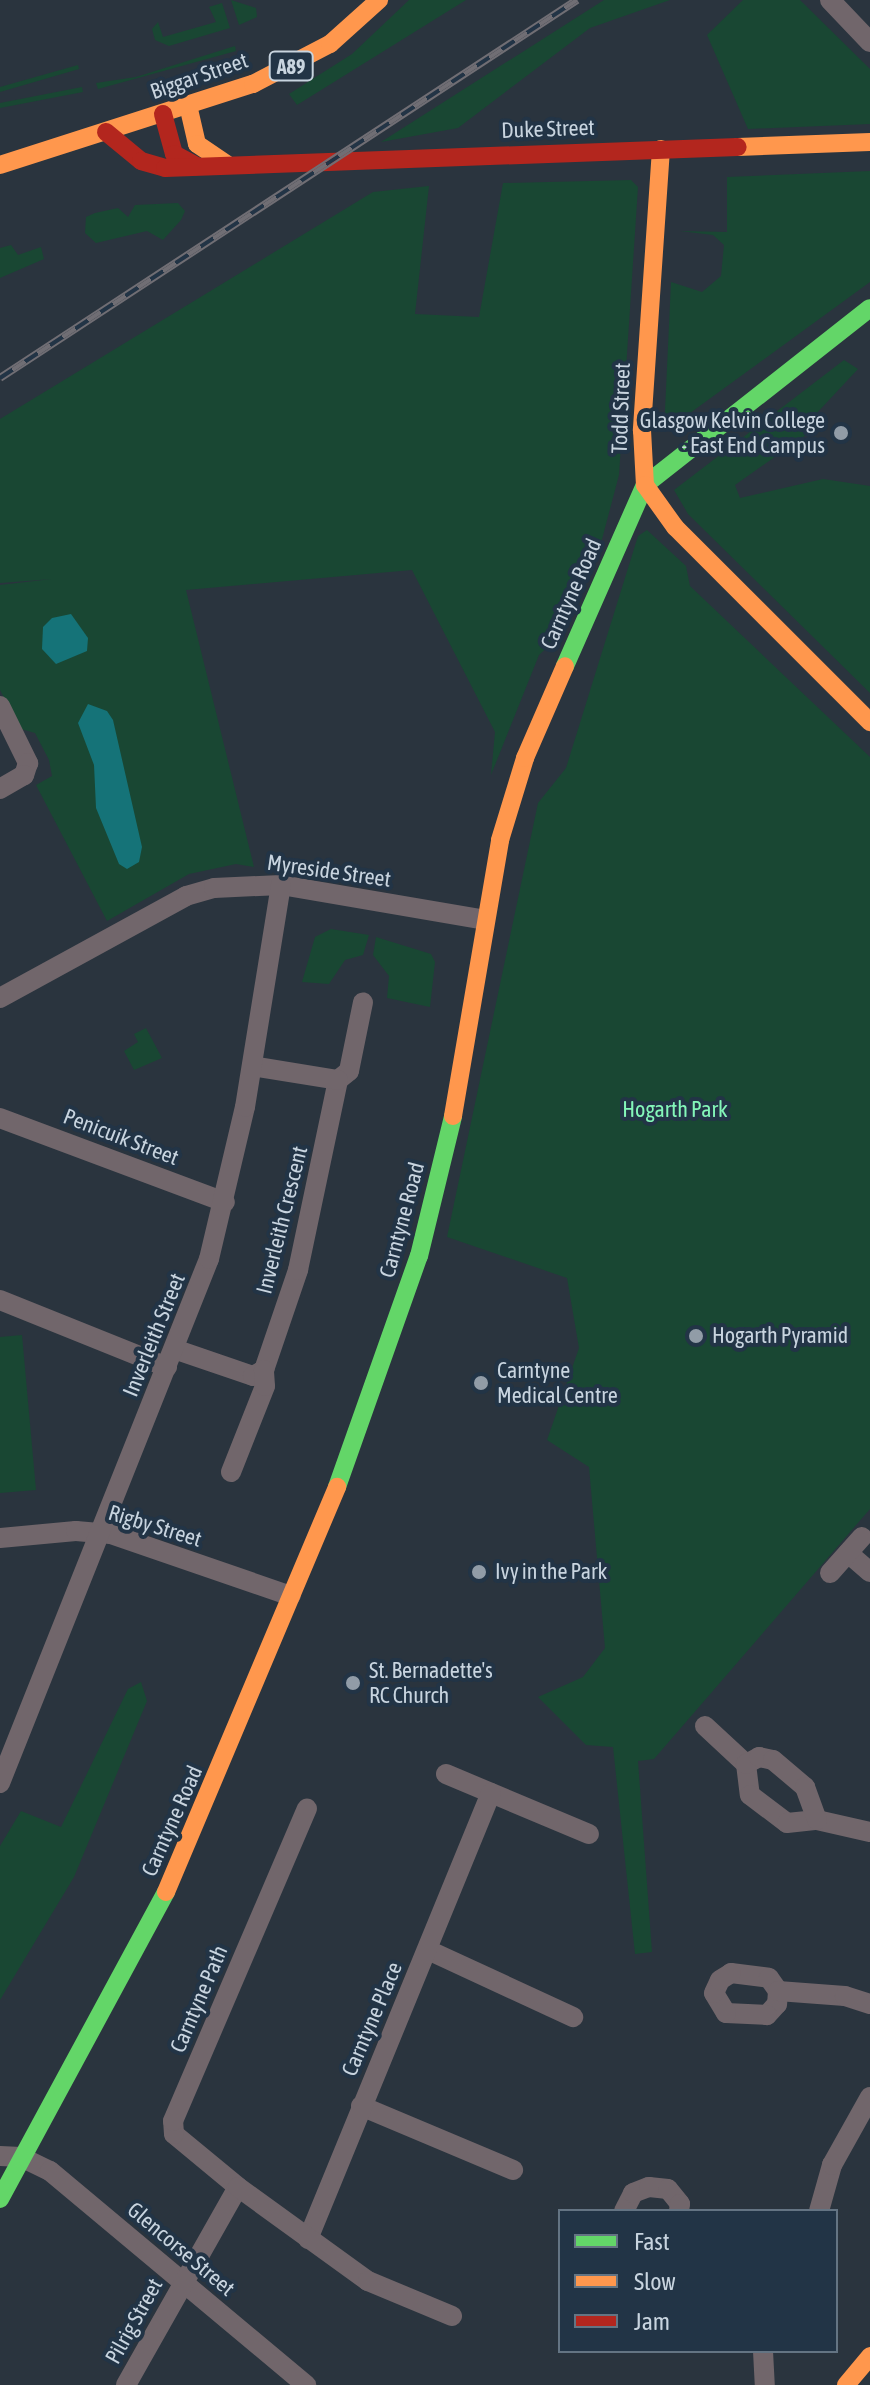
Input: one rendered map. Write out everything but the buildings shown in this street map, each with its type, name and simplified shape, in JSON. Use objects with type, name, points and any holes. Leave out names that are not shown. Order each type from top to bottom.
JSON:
[{"type":"street","name":"Biggar Street","points":[[106,132],[253,84],[306,58],[379,0]]},
{"type":"street","points":[[841,4],[870,42]]},
{"type":"street","points":[[188,105],[197,144],[227,164]]},
{"type":"street","points":[[163,114],[174,154],[197,166]]},
{"type":"street","name":"Duke Street","points":[[106,132],[149,164],[197,166],[870,142]]},
{"type":"street","name":"A89","points":[[0,165],[106,132]]},
{"type":"street","name":"Todd Street","points":[[645,485],[642,430],[661,149]]},
{"type":"street","name":"Carntyne Road","points":[[0,2199],[177,1873],[361,1429],[419,1256],[454,1112],[500,840],[525,758],[645,485],[870,308]]},
{"type":"street","points":[[645,485],[675,527],[870,722]]},
{"type":"street","points":[[0,706],[28,763],[22,777],[0,789]]},
{"type":"street","name":"Myreside Street","points":[[0,998],[186,896],[214,888],[281,885],[485,920]]},
{"type":"street","name":"Inverleith Street","points":[[0,1783],[172,1358],[225,1202],[252,1066],[281,885]]},
{"type":"street","name":"Inverleith Crescent","points":[[231,1472],[265,1386],[264,1370],[302,1255],[338,1080],[349,1071],[363,1002]]},
{"type":"street","points":[[252,1066],[338,1080]]},
{"type":"street","name":"Penicuik Street","points":[[0,1118],[225,1202]]},
{"type":"street","points":[[0,1300],[172,1358],[253,1376],[264,1370]]},
{"type":"street","name":"Rigby Street","points":[[0,1538],[101,1532],[291,1596]]},
{"type":"street","points":[[830,1573],[862,1537]]},
{"type":"street","points":[[848,1553],[870,1572]]},
{"type":"street","points":[[705,1726],[746,1764],[750,1795],[787,1823],[817,1820],[870,1832]]},
{"type":"street","points":[[746,1764],[759,1757],[773,1760],[805,1787],[817,1820]]},
{"type":"street","points":[[446,1774],[589,1834]]},
{"type":"street","name":"Carntyne Place","points":[[308,2239],[491,1793]]},
{"type":"street","name":"Carntyne Path","points":[[238,2187],[174,2134],[173,2121],[307,1809]]},
{"type":"street","name":"Carntyne Place","points":[[428,1950],[573,2017]]},
{"type":"street","points":[[778,1991],[845,1996],[870,2004]]},
{"type":"street","points":[[820,2209],[832,2165],[870,2097]]},
{"type":"street","name":"Carntyne Place","points":[[361,2106],[513,2170]]},
{"type":"street","points":[[0,2156],[21,2157]]},
{"type":"street","name":"Glencorse Street","points":[[21,2157],[50,2171],[306,2385]]},
{"type":"street","points":[[184,2281],[238,2187],[368,2281],[452,2316]]},
{"type":"street","points":[[625,2209],[633,2193],[649,2187],[668,2189],[680,2204],[679,2209]]},
{"type":"street","name":"Pilrig Street","points":[[126,2385],[184,2281]]},
{"type":"street","points":[[763,2353],[765,2385]]},
{"type":"street","points":[[846,2385],[867,2366]]},
{"type":"green space","points":[[231,0],[256,8],[257,17],[239,25]]},
{"type":"green space","points":[[409,0],[466,0],[297,105],[289,94],[352,54]]},
{"type":"green space","points":[[604,0],[670,0],[590,28],[458,128],[381,142]]},
{"type":"green space","points":[[743,0],[800,0],[870,69],[870,124],[748,129],[707,35]]},
{"type":"green space","points":[[222,3],[230,28],[169,46],[155,40],[152,29],[158,22],[163,37],[216,22],[209,7]]},
{"type":"green space","points":[[235,46],[236,51],[98,89],[96,83],[136,77]]},
{"type":"green space","points":[[78,65],[79,69],[0,92],[0,87]]},
{"type":"green space","points":[[82,87],[83,92],[0,108],[0,103]]},
{"type":"green space","points":[[870,171],[870,282],[664,432],[671,282],[702,292],[721,276],[724,245],[713,235],[680,231],[727,232],[727,177]]},
{"type":"green space","points":[[631,180],[638,187],[619,475],[596,562],[557,638],[539,655],[491,775],[495,732],[412,570],[186,590],[254,867],[236,864],[189,874],[107,921],[36,785],[52,776],[49,760],[35,733],[21,729],[0,690],[0,585],[52,579],[0,583],[0,419],[373,192],[429,186],[415,314],[479,317],[503,183]]},
{"type":"green space","points":[[178,203],[185,211],[163,240],[147,231],[96,243],[85,233],[86,217],[95,213],[118,208],[128,217],[135,205]]},
{"type":"green space","points":[[11,245],[18,255],[41,247],[44,259],[0,278],[0,248]]},
{"type":"green space","points":[[844,360],[858,369],[815,415],[820,425],[735,485],[740,498],[823,479],[870,486],[870,693],[688,514],[674,490]]},
{"type":"green space","name":"Hogarth Park","points":[[647,530],[686,566],[690,586],[870,757],[870,1509],[654,1759],[638,1761],[652,1952],[635,1954],[613,1747],[586,1745],[538,1697],[583,1677],[605,1648],[589,1467],[547,1440],[579,1348],[567,1278],[447,1237],[538,803],[566,768],[638,536]]},
{"type":"green space","points":[[331,929],[369,935],[363,955],[345,960],[329,984],[302,982],[315,937]]},
{"type":"green space","points":[[376,937],[431,954],[435,962],[430,1007],[387,998],[389,976],[373,955]]},
{"type":"green space","points":[[146,1028],[162,1058],[134,1070],[124,1051],[138,1042],[134,1034]]},
{"type":"green space","points":[[22,1335],[36,1490],[0,1493],[0,1337]]},
{"type":"green space","points":[[141,1682],[147,1701],[74,1877],[0,2000],[0,1846],[21,1811],[61,1827],[128,1689]]},
{"type":"water","points":[[71,614],[88,638],[87,651],[56,664],[42,649],[43,627],[52,618]]},
{"type":"water","points":[[88,704],[107,711],[113,720],[142,847],[139,862],[127,869],[119,864],[96,808],[94,765],[78,723]]},
{"type":"railway","points":[[0,378],[577,0]]},
{"type":"traffic: fast","points":[[565,666],[645,485],[870,308]]},
{"type":"traffic: fast","points":[[337,1487],[419,1256],[453,1116]]},
{"type":"traffic: fast","points":[[0,2199],[166,1892]]},
{"type":"traffic: slow","points":[[0,165],[253,84],[330,44],[379,0]]},
{"type":"traffic: slow","points":[[188,105],[197,144],[227,164]]},
{"type":"traffic: slow","points":[[738,147],[870,142]]},
{"type":"traffic: slow","points":[[661,149],[642,430],[645,485],[675,527],[870,722]]},
{"type":"traffic: slow","points":[[453,1116],[500,840],[525,758],[565,666]]},
{"type":"traffic: slow","points":[[166,1892],[337,1487]]},
{"type":"traffic: slow","points":[[846,2385],[870,2356]]},
{"type":"traffic: jam","points":[[163,114],[174,154],[197,166]]},
{"type":"traffic: jam","points":[[106,132],[141,161],[165,168],[738,147]]},
{"type":"place","name":"Glasgow Kelvin College - East End Campus","points":[[841,433]]},
{"type":"place","name":"Hogarth Pyramid","points":[[696,1336]]},
{"type":"place","name":"Carntyne Medical Centre","points":[[481,1383]]},
{"type":"place","name":"Ivy in the Park","points":[[479,1572]]},
{"type":"place","name":"St. Bernadette's RC Church","points":[[353,1683]]}]
